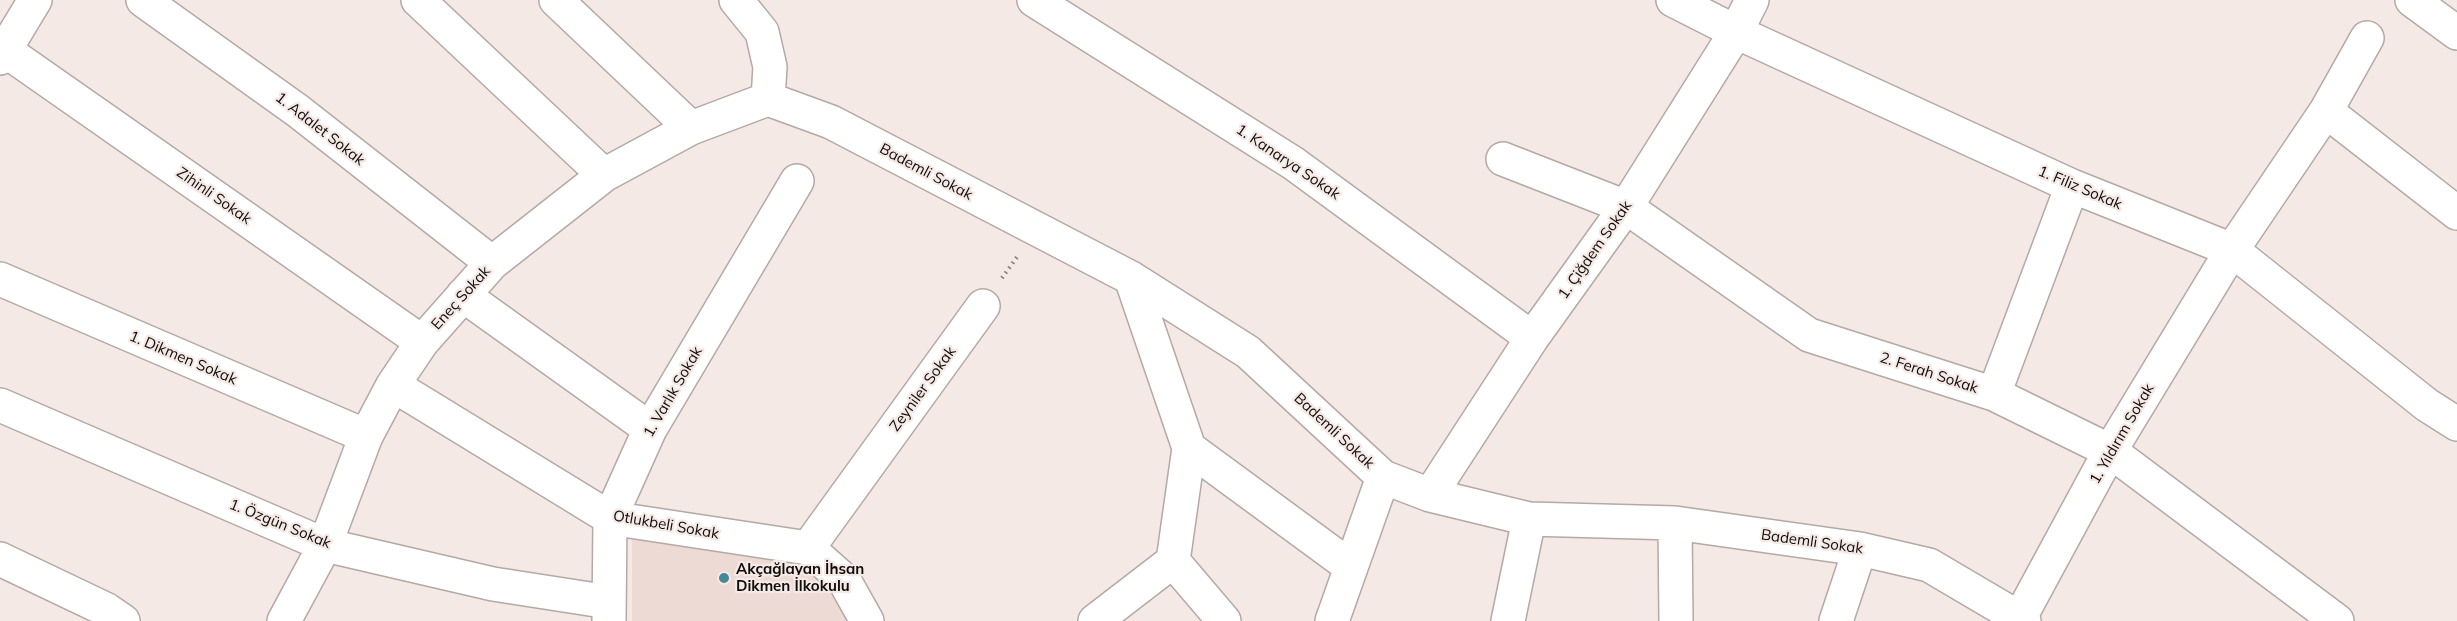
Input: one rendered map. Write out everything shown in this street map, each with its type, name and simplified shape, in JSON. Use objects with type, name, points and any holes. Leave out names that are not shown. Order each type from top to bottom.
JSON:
[{"type":"street","points":[[3,54],[35,0]]},
{"type":"street","points":[[418,0],[604,175]]},
{"type":"street","points":[[556,0],[690,128]]},
{"type":"street","points":[[736,0],[762,32],[770,67],[768,99]]},
{"type":"street","name":"1. Kanarya Sokak","points":[[1034,0],[1293,163],[1532,338]]},
{"type":"street","name":"1. Filiz Sokak","points":[[1673,0],[1736,32],[2072,186],[2232,250],[2427,405],[2457,424]]},
{"type":"street","name":"1. Çiğdem Sokak","points":[[1430,495],[1532,338],[1626,207],[1736,32],[1752,0]]},
{"type":"street","points":[[2412,0],[2457,33]]},
{"type":"street","name":"1. Adalet Sokak","points":[[160,4],[492,263]]},
{"type":"street","name":"1. Yıldırım Sokak","points":[[2020,620],[2110,451],[2232,250],[2326,111],[2367,38]]},
{"type":"street","name":"Zihinli Sokak","points":[[3,54],[422,342]]},
{"type":"street","name":"Eneç Sokak","points":[[284,621],[325,545],[366,436],[393,385],[422,342],[492,263],[604,175],[690,128],[768,99]]},
{"type":"street","name":"Bademli Sokak","points":[[768,99],[831,122],[1131,278],[1248,352],[1383,477],[1430,495],[1529,519],[1675,523],[1860,549],[1929,565],[2020,620]]},
{"type":"street","points":[[2326,111],[2457,213]]},
{"type":"street","name":"2. Ferah Sokak","points":[[1503,159],[1626,207],[1809,335],[1994,393],[2110,451],[2337,621]]},
{"type":"street","name":"1. Varlık Sokak","points":[[609,612],[610,518],[650,429],[797,181]]},
{"type":"street","points":[[1994,393],[2072,186]]},
{"type":"street","points":[[1095,621],[1173,561],[1189,448],[1131,278]]},
{"type":"street","name":"1. Dikmen Sokak","points":[[0,279],[366,436]]},
{"type":"street","points":[[463,295],[650,429]]},
{"type":"street","name":"Zeyniler Sokak","points":[[808,548],[984,306]]},
{"type":"street","name":"Otlukbeli Sokak","points":[[393,385],[610,518],[808,548]]},
{"type":"street","name":"1. Özgün Sokak","points":[[0,405],[325,545],[609,612]]},
{"type":"street","points":[[1189,448],[1351,567]]},
{"type":"street","points":[[1332,621],[1383,477]]},
{"type":"street","points":[[1508,621],[1529,519]]},
{"type":"street","points":[[1675,523],[1676,621]]},
{"type":"street","points":[[808,548],[844,580],[867,621]]},
{"type":"street","points":[[1836,621],[1860,549]]},
{"type":"street","points":[[0,559],[107,610],[123,621]]},
{"type":"street","points":[[1173,561],[1224,621]]},
{"type":"path","points":[[984,306],[1036,229]]},
{"type":"shaded area","name":"Akçağlayan İhsan Dikmen İlkokulu","points":[[632,527],[795,560],[839,597],[851,621],[632,621]]},
{"type":"place","name":"Akçağlayan İhsan Dikmen İlkokulu","points":[[724,578]]}]
